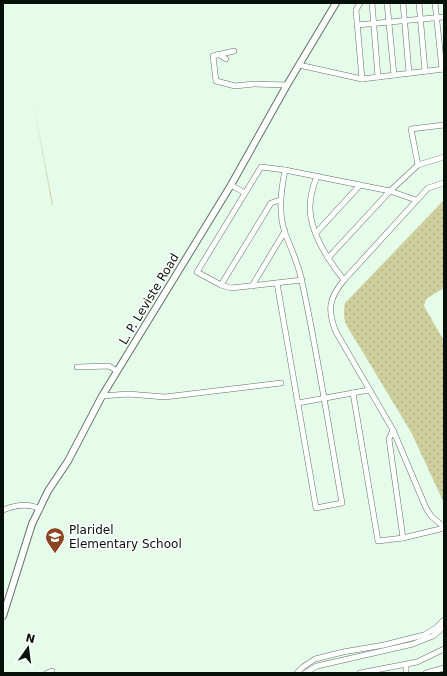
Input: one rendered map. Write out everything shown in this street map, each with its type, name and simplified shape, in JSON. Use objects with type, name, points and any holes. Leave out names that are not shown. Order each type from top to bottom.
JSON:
[{"type":"main road","name":"L. P. Leviste Road","points":[[3,616],[6,597],[32,524],[48,491],[68,461],[102,396],[231,185],[287,85],[336,3]]},
{"type":"street","points":[[360,3],[356,10],[362,80]]},
{"type":"street","points":[[372,3],[378,77]]},
{"type":"street","points":[[387,3],[394,75]]},
{"type":"street","points":[[403,3],[410,73]]},
{"type":"street","points":[[419,3],[425,71]]},
{"type":"street","points":[[299,65],[362,80],[443,69],[435,3]]},
{"type":"street","points":[[357,25],[444,17]]},
{"type":"street","points":[[234,51],[214,55],[215,78],[218,82],[234,86],[254,84],[287,85]]},
{"type":"street","points":[[218,54],[226,58]]},
{"type":"street","points":[[418,165],[411,129],[444,125]]},
{"type":"street","points":[[328,258],[390,191],[418,165],[444,157]]},
{"type":"street","points":[[302,280],[231,288],[221,285],[197,272],[261,167],[285,170],[390,191],[416,200]]},
{"type":"street","points":[[277,283],[316,508],[342,504],[302,280],[281,216],[280,200],[285,170]]},
{"type":"street","points":[[317,176],[312,190],[310,207],[312,222],[328,258],[344,280]]},
{"type":"street","points":[[444,183],[428,188],[344,280],[336,290],[330,311],[331,320],[336,332],[392,430],[426,508],[431,516],[444,527]]},
{"type":"street","points":[[231,185],[245,193]]},
{"type":"street","points":[[316,233],[360,185]]},
{"type":"street","points":[[221,285],[271,203],[280,200]]},
{"type":"street","points":[[252,286],[285,231]]},
{"type":"street","points":[[77,367],[109,366],[117,371]]},
{"type":"street","points":[[102,396],[128,394],[165,397],[281,383]]},
{"type":"street","points":[[298,403],[324,397],[369,390]]},
{"type":"street","points":[[353,393],[378,541],[403,538],[444,527]]},
{"type":"street","points":[[392,430],[389,439],[403,538]]},
{"type":"street","points":[[3,510],[15,506],[27,505],[40,508]]},
{"type":"street","points":[[297,673],[315,659],[424,635],[436,628],[444,620]]},
{"type":"street","points":[[305,673],[317,666],[412,644],[433,636],[444,627]]},
{"type":"street","points":[[360,673],[418,662],[444,650]]},
{"type":"street","points":[[406,665],[406,673]]},
{"type":"street","points":[[426,673],[444,668]]},
{"type":"green space","points":[[33,101],[53,205],[52,205]]},
{"type":"green space","points":[[444,200],[444,288],[426,299],[424,306],[444,341],[444,503],[411,432],[348,328],[344,313],[345,303]]},
{"type":"place","name":"Plaridel Elementary School","points":[[55,554]]}]
